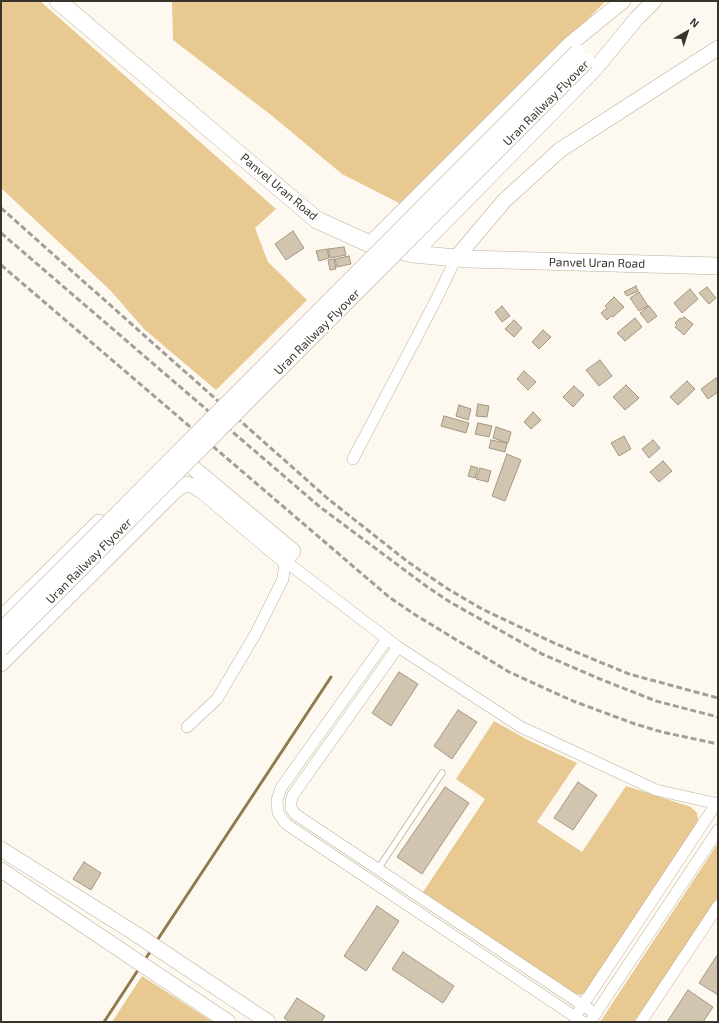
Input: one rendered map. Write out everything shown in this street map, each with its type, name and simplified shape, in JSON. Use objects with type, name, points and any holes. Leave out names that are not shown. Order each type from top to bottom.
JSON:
[{"type":"main road","name":"Panvel Uran Road","points":[[58,1],[317,220],[370,244],[413,254],[456,258],[718,266]]},
{"type":"main road","points":[[413,254],[595,69],[637,18],[654,1]]},
{"type":"main road","points":[[370,244],[570,44],[622,2]]},
{"type":"main road","name":"Uran Railway Flyover","points":[[1,649],[582,56],[622,2]]},
{"type":"main road","name":"Uran Railway Flyover","points":[[1,630],[582,56],[637,18]]},
{"type":"main road","points":[[456,258],[504,201],[560,150],[718,48]]},
{"type":"main road","points":[[1,618],[161,460],[169,455],[179,456],[289,556]]},
{"type":"main road","points":[[1,664],[177,489],[186,484],[194,486],[203,492],[289,556]]},
{"type":"main road","points":[[1,849],[153,946],[268,1022]]},
{"type":"main road","points":[[1,870],[228,1022]]},
{"type":"street","points":[[353,459],[436,300],[456,258]]},
{"type":"street","points":[[187,727],[217,699],[256,632],[283,579],[289,556],[387,639],[521,727],[656,790],[717,804],[583,1006],[577,1020],[286,824],[278,813],[277,800],[281,788],[387,639]]},
{"type":"street","points":[[398,647],[293,795],[291,801],[295,814],[583,1006],[593,1018],[718,830]]},
{"type":"street","points":[[641,1022],[718,906]]},
{"type":"lane","points":[[378,869],[442,773]]},
{"type":"shaded area","points":[[1,1],[40,1],[276,209],[255,228],[268,262],[307,300],[216,390],[144,329],[110,290],[1,188]]},
{"type":"shaded area","points":[[172,1],[606,1],[401,204],[342,174],[271,115],[173,40]]},
{"type":"shaded area","points":[[494,721],[528,740],[577,763],[537,822],[582,852],[626,786],[691,807],[697,813],[698,820],[694,828],[585,992],[581,995],[574,993],[423,892],[485,799],[456,779]]},
{"type":"shaded area","points":[[718,843],[718,897],[635,1022],[600,1022]]},
{"type":"shaded area","points":[[142,976],[213,1022],[112,1022]]},
{"type":"building","points":[[293,231],[304,248],[286,260],[275,244]]},
{"type":"building","points":[[344,247],[346,255],[330,258],[328,249]]},
{"type":"building","points":[[327,249],[329,258],[319,261],[316,251]]},
{"type":"building","points":[[349,256],[351,264],[337,267],[335,259]]},
{"type":"building","points":[[334,259],[336,269],[330,270],[328,260]]},
{"type":"building","points":[[636,286],[638,291],[627,296],[624,292]]},
{"type":"building","points":[[707,287],[716,298],[709,304],[699,293]]},
{"type":"building","points":[[690,289],[698,299],[682,313],[674,303]]},
{"type":"building","points":[[639,292],[648,306],[639,311],[630,298]]},
{"type":"building","points":[[614,297],[624,307],[613,317],[611,316],[607,320],[601,313],[607,308],[605,306]]},
{"type":"building","points":[[502,306],[510,316],[502,322],[495,312]]},
{"type":"building","points":[[649,306],[657,316],[648,323],[640,313]]},
{"type":"building","points":[[684,317],[693,324],[684,335],[675,327],[677,325],[675,323],[680,318],[682,319]]},
{"type":"building","points":[[635,318],[642,327],[625,341],[617,333]]},
{"type":"building","points":[[514,320],[522,328],[514,337],[505,329]]},
{"type":"building","points":[[543,330],[551,337],[539,349],[532,342]]},
{"type":"building","points":[[600,360],[612,376],[599,386],[586,370]]},
{"type":"building","points":[[524,371],[536,382],[528,390],[517,379]]},
{"type":"building","points":[[716,378],[718,381],[718,392],[708,399],[701,389]]},
{"type":"building","points":[[687,381],[695,389],[678,405],[670,397]]},
{"type":"building","points":[[626,385],[639,398],[625,410],[613,397]]},
{"type":"building","points":[[574,386],[584,395],[573,407],[563,397]]},
{"type":"building","points":[[478,404],[489,406],[487,417],[476,416]]},
{"type":"building","points":[[459,405],[471,409],[468,420],[456,416]]},
{"type":"building","points":[[533,412],[541,420],[531,429],[524,422]]},
{"type":"building","points":[[444,416],[469,423],[466,433],[441,426]]},
{"type":"building","points":[[478,423],[492,426],[489,437],[475,434]]},
{"type":"building","points":[[496,427],[511,432],[508,443],[493,438]]},
{"type":"building","points":[[624,436],[631,449],[619,456],[611,443]]},
{"type":"building","points":[[491,440],[507,443],[505,452],[489,448]]},
{"type":"building","points":[[653,440],[660,448],[649,458],[642,449]]},
{"type":"building","points":[[507,454],[521,460],[505,501],[492,496]]},
{"type":"building","points":[[663,461],[672,471],[659,482],[650,472]]},
{"type":"building","points":[[471,466],[478,468],[475,478],[468,476]]},
{"type":"building","points":[[480,468],[491,471],[488,482],[476,479]]},
{"type":"building","points":[[399,672],[418,684],[391,726],[372,713]]},
{"type":"building","points":[[458,710],[477,722],[452,759],[434,746]]},
{"type":"building","points":[[578,782],[597,795],[573,830],[554,818]]},
{"type":"building","points":[[445,787],[469,803],[422,874],[397,857]]},
{"type":"building","points":[[84,862],[101,873],[91,890],[73,879]]},
{"type":"building","points":[[377,906],[399,921],[366,971],[344,956]]},
{"type":"building","points":[[403,952],[454,986],[443,1003],[392,969]]},
{"type":"building","points":[[718,954],[718,995],[699,983]]},
{"type":"building","points":[[688,990],[713,1007],[703,1022],[667,1022]]},
{"type":"building","points":[[297,998],[325,1016],[321,1022],[290,1022],[284,1018]]},
{"type":"waterway","points":[[156,942],[331,677]]},
{"type":"waterway","points":[[144,961],[152,949]]},
{"type":"waterway","points":[[104,1022],[140,967]]},
{"type":"railway","points":[[1,208],[327,498],[408,562],[448,589],[482,609],[554,643],[629,674],[718,698]]},
{"type":"railway","points":[[1,233],[320,507],[426,586],[450,602],[542,654],[656,701],[718,717]]},
{"type":"railway","points":[[1,265],[389,597],[414,614],[509,672],[573,701],[635,724],[662,732],[718,744]]}]
